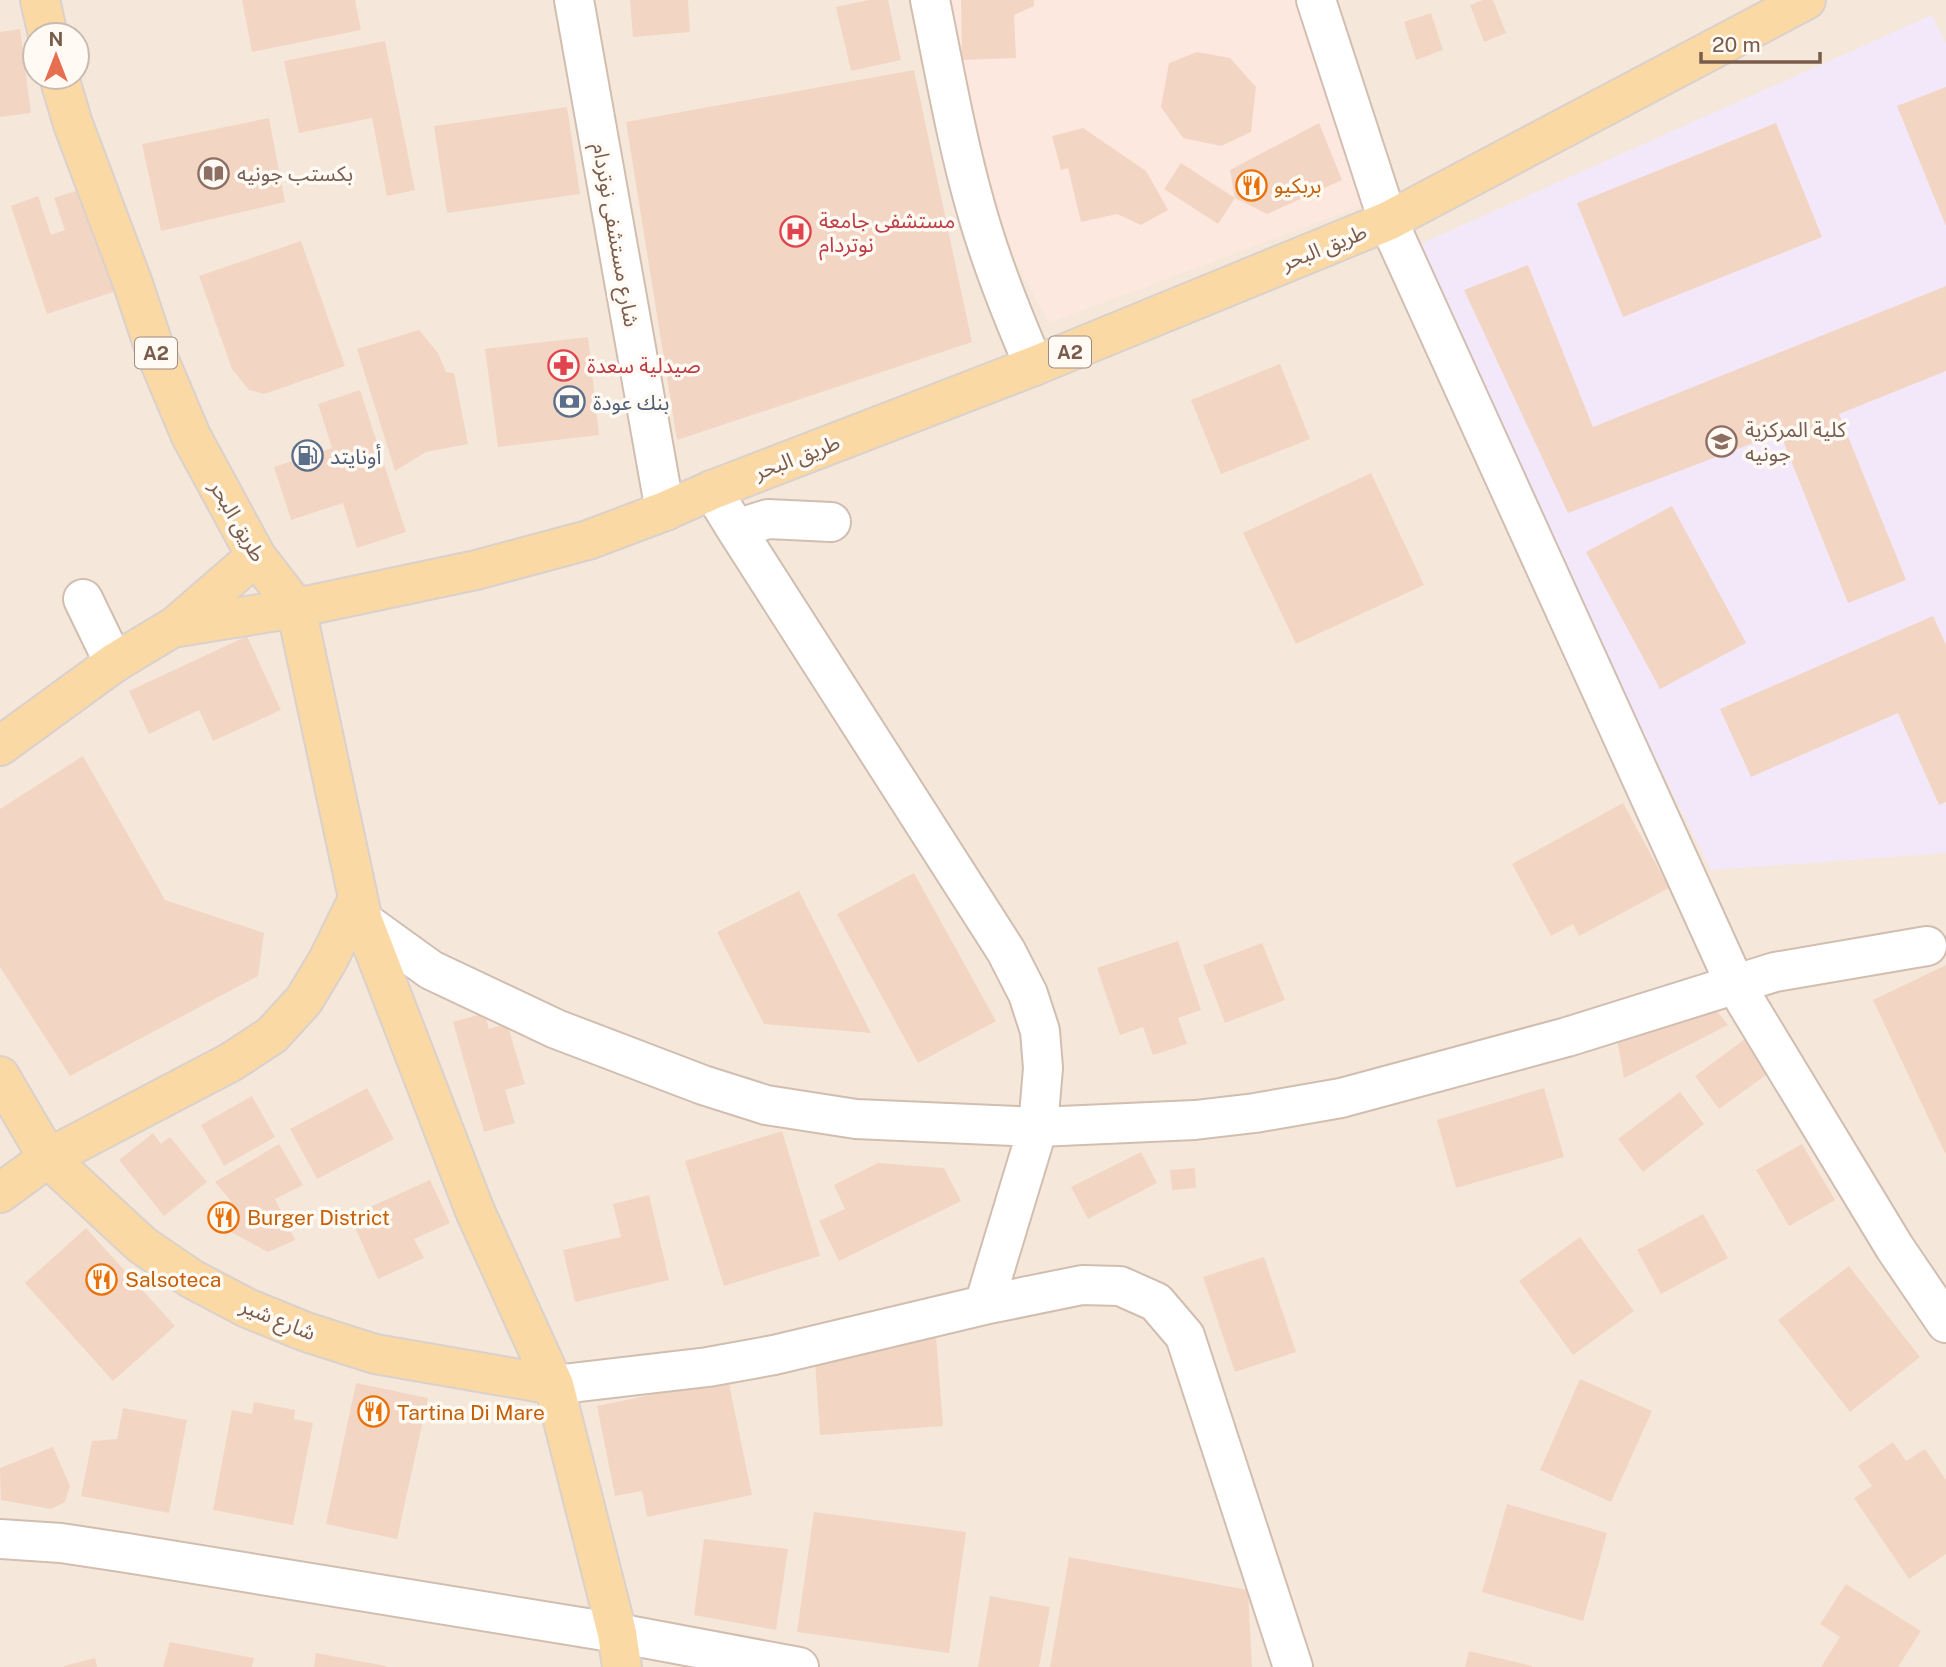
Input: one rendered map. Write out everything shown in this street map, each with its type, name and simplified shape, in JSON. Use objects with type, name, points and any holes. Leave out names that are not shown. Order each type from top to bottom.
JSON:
[{"type":"main road","points":[[40,0],[45,21]]},
{"type":"main road","name":"طريق البحر","points":[[63,91],[156,353],[191,436],[256,556],[296,608],[476,570],[589,540],[712,489],[1034,366],[1388,221],[1806,0]]},
{"type":"main road","points":[[0,746],[114,663],[172,628],[256,556]]},
{"type":"main road","points":[[172,628],[296,608],[360,910],[475,1211],[554,1385],[620,1650]]},
{"type":"main road","points":[[0,1193],[48,1158],[231,1062],[272,1035],[304,1000],[360,910]]},
{"type":"main road","name":"شارع شير","points":[[0,1076],[48,1158],[142,1245],[192,1279],[247,1308],[306,1332],[375,1354],[554,1385]]},
{"type":"street","name":"شارع مستشفى نوتردام","points":[[574,0],[664,511]]},
{"type":"street","points":[[930,0],[957,134],[975,206],[1006,300],[1034,366]]},
{"type":"street","points":[[1316,0],[1388,221],[1735,984],[1895,1248],[1946,1323]]},
{"type":"street","points":[[712,489],[1006,951],[1028,994],[1040,1031],[1043,1068],[1038,1127],[984,1305]]},
{"type":"street","points":[[736,529],[768,519],[831,522]]},
{"type":"street","points":[[83,599],[114,663]]},
{"type":"street","points":[[360,910],[431,970],[556,1029],[703,1085],[766,1105],[856,1119],[1038,1127],[1195,1120],[1341,1098],[1567,1037],[1775,972],[1927,946]]},
{"type":"street","points":[[554,1385],[708,1367],[774,1356],[984,1305],[1082,1285],[1120,1286],[1156,1302],[1185,1336],[1293,1667]]},
{"type":"street","points":[[0,1539],[61,1543],[127,1553],[620,1650],[799,1667]]},
{"type":"shaded area","points":[[0,0],[1946,0],[1946,1667],[0,1667]]},
{"type":"shaded area","points":[[950,0],[1295,0],[1366,204],[1049,323],[1014,257],[991,187]]},
{"type":"shaded area","name":"كلية المركزية جونيه","points":[[1932,15],[1946,44],[1946,853],[1711,870],[1548,544],[1418,245]]},
{"type":"building","points":[[242,0],[355,0],[361,30],[252,52]]},
{"type":"building","points":[[630,0],[688,0],[690,32],[633,37]]},
{"type":"building","points":[[869,0],[888,0],[901,60],[851,71],[836,7]]},
{"type":"building","points":[[961,0],[1034,0],[1034,6],[1014,15],[1016,58],[962,60]]},
{"type":"building","points":[[1483,0],[1493,0],[1506,33],[1484,42],[1470,5]]},
{"type":"building","points":[[1431,13],[1443,50],[1416,60],[1404,22]]},
{"type":"building","points":[[20,29],[21,91],[28,91],[31,113],[0,117],[0,32]]},
{"type":"building","points":[[385,41],[415,190],[387,196],[372,118],[299,133],[284,61]]},
{"type":"building","points":[[1197,52],[1230,58],[1256,87],[1251,132],[1221,146],[1183,138],[1161,107],[1169,63]]},
{"type":"building","name":"مستشفى جامعة نوتردام","points":[[914,70],[972,342],[677,440],[626,122]]},
{"type":"building","points":[[1946,87],[1946,226],[1897,106]]},
{"type":"building","points":[[567,107],[580,194],[447,213],[434,126]]},
{"type":"building","name":"بكستب جونيه","points":[[269,118],[285,202],[161,231],[142,144]]},
{"type":"building","points":[[1319,123],[1342,180],[1267,214],[1235,198],[1230,170]]},
{"type":"building","points":[[1776,123],[1822,237],[1623,317],[1577,203]]},
{"type":"building","points":[[1083,128],[1146,171],[1168,210],[1141,225],[1117,214],[1081,222],[1068,168],[1061,170],[1052,136]]},
{"type":"building","points":[[1181,163],[1235,198],[1218,224],[1164,189]]},
{"type":"building","points":[[88,187],[122,289],[47,314],[11,206],[38,196],[51,235],[65,230],[54,198]]},
{"type":"building","points":[[301,241],[345,366],[264,394],[249,390],[232,369],[199,276]]},
{"type":"building","points":[[1528,265],[1593,427],[1946,286],[1946,371],[1839,414],[1906,580],[1848,603],[1780,433],[1568,513],[1464,290]]},
{"type":"building","points":[[419,330],[438,353],[446,372],[454,373],[468,444],[426,452],[395,471],[357,349]]},
{"type":"building","points":[[588,337],[599,435],[498,447],[485,349]]},
{"type":"building","points":[[1280,364],[1310,439],[1221,474],[1191,400]]},
{"type":"building","points":[[360,390],[406,532],[357,548],[343,503],[291,520],[274,467],[332,448],[318,404]]},
{"type":"building","points":[[1371,473],[1424,585],[1296,644],[1243,533]]},
{"type":"building","points":[[1672,506],[1746,643],[1660,689],[1586,552]]},
{"type":"building","points":[[1933,616],[1946,645],[1946,802],[1939,805],[1898,713],[1751,777],[1720,709]]},
{"type":"building","points":[[247,636],[281,710],[213,741],[199,710],[149,734],[129,691]]},
{"type":"building","points":[[83,756],[165,900],[264,933],[258,976],[70,1076],[0,967],[0,809]]},
{"type":"building","points":[[1623,803],[1669,888],[1579,936],[1573,924],[1551,936],[1512,864]]},
{"type":"building","points":[[914,873],[996,1021],[918,1063],[837,914]]},
{"type":"building","points":[[799,891],[871,1033],[764,1024],[717,932]]},
{"type":"building","points":[[1178,941],[1201,1010],[1178,1018],[1187,1044],[1153,1055],[1143,1027],[1120,1035],[1097,968]]},
{"type":"building","points":[[1262,943],[1285,1000],[1225,1023],[1203,965]]},
{"type":"building","points":[[1946,965],[1946,1155],[1873,1000]]},
{"type":"building","points":[[1707,998],[1728,1025],[1624,1078],[1616,1034]]},
{"type":"building","points":[[485,1013],[489,1029],[507,1023],[525,1084],[505,1090],[515,1123],[484,1132],[453,1022]]},
{"type":"building","points":[[1749,1036],[1773,1070],[1719,1109],[1695,1076]]},
{"type":"building","points":[[367,1088],[394,1139],[317,1179],[290,1129]]},
{"type":"building","points":[[1544,1088],[1564,1157],[1456,1188],[1437,1120]]},
{"type":"building","points":[[1680,1092],[1704,1124],[1643,1172],[1618,1139]]},
{"type":"building","points":[[252,1096],[275,1137],[224,1166],[201,1125]]},
{"type":"building","points":[[782,1131],[820,1256],[724,1286],[685,1161]]},
{"type":"building","points":[[153,1133],[161,1144],[170,1137],[207,1182],[164,1216],[119,1160]]},
{"type":"building","points":[[279,1144],[303,1185],[275,1199],[295,1240],[268,1252],[211,1221],[231,1201],[215,1182]]},
{"type":"building","points":[[1802,1144],[1835,1200],[1789,1226],[1756,1170]]},
{"type":"building","points":[[1141,1152],[1157,1183],[1088,1219],[1071,1187]]},
{"type":"building","points":[[878,1163],[944,1168],[961,1201],[839,1261],[819,1221],[845,1209],[834,1185]]},
{"type":"building","points":[[1195,1168],[1196,1188],[1172,1190],[1170,1170]]},
{"type":"building","points":[[430,1180],[450,1223],[414,1239],[424,1258],[378,1279],[350,1216]]},
{"type":"building","points":[[649,1195],[669,1280],[575,1302],[563,1250],[621,1237],[613,1204]]},
{"type":"building","points":[[1703,1214],[1728,1258],[1661,1294],[1637,1250]]},
{"type":"building","points":[[86,1228],[175,1326],[113,1381],[25,1283]]},
{"type":"building","points":[[1580,1237],[1634,1311],[1573,1355],[1519,1281]]},
{"type":"building","points":[[1264,1257],[1296,1352],[1235,1372],[1203,1277]]},
{"type":"building","points":[[1849,1266],[1920,1357],[1850,1412],[1778,1320]]},
{"type":"building","points":[[936,1336],[943,1426],[820,1435],[815,1361]]},
{"type":"building","points":[[728,1379],[752,1495],[647,1517],[642,1491],[615,1496],[597,1406]]},
{"type":"building","points":[[1580,1379],[1652,1411],[1611,1502],[1540,1470]]},
{"type":"building","points":[[356,1383],[428,1398],[397,1539],[326,1524]]},
{"type":"building","points":[[254,1402],[295,1410],[294,1419],[313,1423],[293,1525],[213,1510],[232,1410],[252,1414]]},
{"type":"building","points":[[123,1408],[187,1420],[169,1513],[81,1496],[92,1441],[117,1439]]},
{"type":"building","points":[[1893,1442],[1906,1461],[1925,1449],[1946,1480],[1946,1554],[1909,1579],[1854,1498],[1872,1486],[1858,1466]]},
{"type":"building","points":[[53,1447],[70,1486],[65,1502],[51,1509],[1,1500],[0,1468]]},
{"type":"building","points":[[1507,1504],[1607,1533],[1583,1621],[1482,1592]]},
{"type":"building","points":[[814,1512],[966,1532],[949,1653],[797,1632]]},
{"type":"building","points":[[704,1539],[788,1549],[776,1630],[694,1615]]},
{"type":"building","points":[[1069,1557],[1248,1590],[1252,1667],[1050,1667]]},
{"type":"building","points":[[1846,1584],[1921,1631],[1898,1667],[1821,1667],[1840,1637],[1820,1624]]},
{"type":"building","points":[[990,1596],[1050,1607],[1039,1667],[978,1667]]},
{"type":"building","points":[[170,1642],[254,1658],[252,1667],[163,1667]]},
{"type":"building","points":[[1469,1651],[1532,1666],[1532,1667],[1465,1667]]},
{"type":"building","points":[[316,1653],[386,1666],[386,1667],[314,1667]]},
{"type":"building","points":[[95,1658],[97,1667],[64,1667],[64,1666]]},
{"type":"place","name":"بكستب جونيه","points":[[214,173]]},
{"type":"place","name":"بربكيو","points":[[1251,185]]},
{"type":"place","name":"مستشفى جامعة نوتردام","points":[[796,232]]},
{"type":"place","name":"صيدلية سعدة","points":[[564,365]]},
{"type":"place","name":"بنك عودة","points":[[570,402]]},
{"type":"place","name":"كلية المركزية جونيه","points":[[1722,441]]},
{"type":"place","name":"أونايتد","points":[[307,456]]},
{"type":"place","name":"Burger District","points":[[224,1217]]},
{"type":"place","name":"Salsoteca","points":[[102,1279]]},
{"type":"place","name":"Tartina Di Mare","points":[[374,1412]]}]
